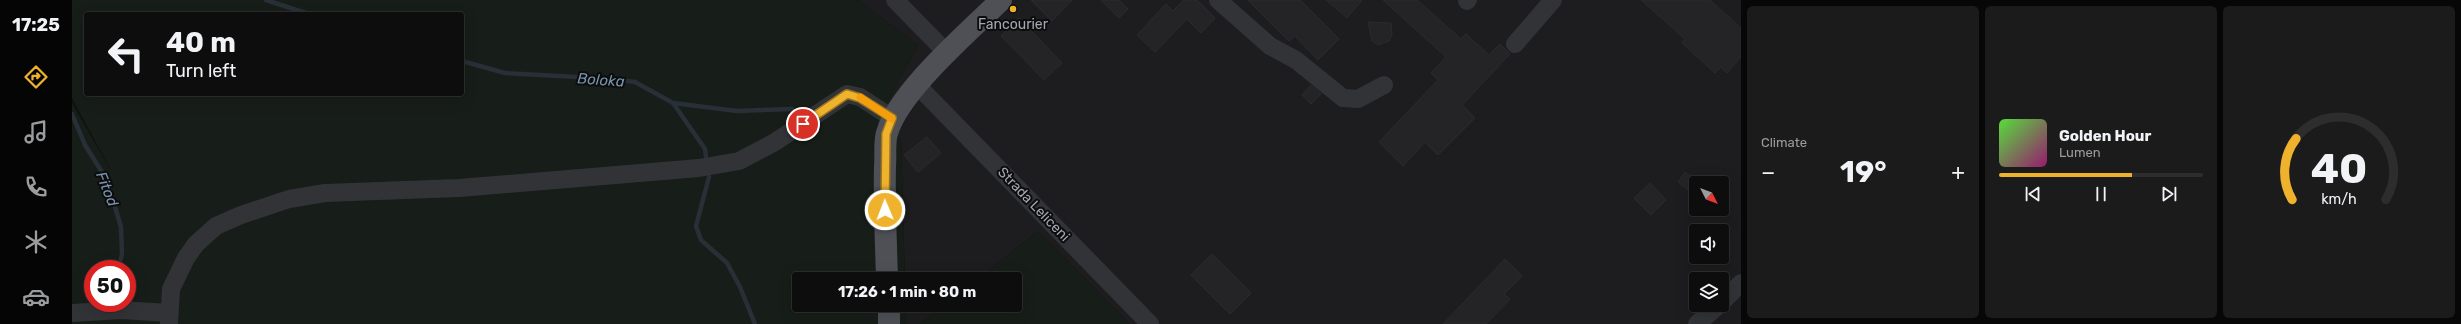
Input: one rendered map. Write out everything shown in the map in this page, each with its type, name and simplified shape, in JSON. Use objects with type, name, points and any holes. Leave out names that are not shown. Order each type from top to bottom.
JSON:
[{"type":"main road","points":[[888,272],[884,197],[886,134],[892,118],[917,85],[1002,0]]},
{"type":"main road","points":[[889,312],[889,324]]},
{"type":"street","points":[[895,0],[948,54]]},
{"type":"street","points":[[1218,0],[1270,46],[1283,55],[1296,60],[1343,98],[1358,99],[1384,85]]},
{"type":"street","points":[[1515,44],[1553,0]]},
{"type":"street","name":"Strada Leliceni","points":[[917,85],[1150,324]]},
{"type":"street","points":[[72,313],[121,310],[169,318],[171,288],[196,244],[216,226],[241,215],[289,198],[325,193],[459,188],[699,168],[739,161],[775,142],[847,94],[860,98],[892,118]]},
{"type":"street","points":[[1729,295],[1741,283]]},
{"type":"street","points":[[1697,324],[1711,312]]},
{"type":"shaded area","points":[[72,0],[857,0],[918,45],[876,122],[901,138],[905,272],[792,272],[792,312],[905,312],[906,324],[72,324],[72,103],[114,176],[72,98]]},
{"type":"shaded area","points":[[857,0],[1741,0],[1741,324],[1129,324],[1038,231],[987,272],[905,272],[901,139],[876,122],[918,45]]},
{"type":"shaded area","points":[[1038,231],[1129,324],[920,324],[935,312],[1022,312],[1022,272],[987,272]]},
{"type":"shaded area","points":[[905,312],[935,312],[920,324],[906,324]]},
{"type":"building","points":[[1031,0],[1072,0],[1052,21]]},
{"type":"building","points":[[1101,0],[1119,0],[1128,9],[1119,18]]},
{"type":"building","points":[[1184,0],[1197,0],[1215,18],[1201,33],[1187,19],[1155,52],[1137,35],[1166,4],[1173,11]]},
{"type":"building","points":[[1248,0],[1300,0],[1339,39],[1318,60],[1295,36],[1289,41]]},
{"type":"building","points":[[1326,0],[1362,0],[1347,18]]},
{"type":"building","points":[[1383,0],[1417,0],[1461,39],[1466,34],[1489,55],[1500,44],[1510,54],[1462,105],[1475,118],[1438,155],[1425,142],[1403,166],[1379,142],[1438,80],[1431,73],[1446,57]]},
{"type":"building","points":[[1641,0],[1710,0],[1741,28],[1741,57],[1727,73],[1721,67],[1715,73],[1682,43],[1685,39]]},
{"type":"building","points":[[1019,18],[1062,63],[1044,80],[1001,36]]},
{"type":"building","points":[[1368,22],[1391,23],[1392,34],[1389,41],[1378,45],[1372,41]]},
{"type":"building","points":[[1311,85],[1321,94],[1311,104],[1302,95]]},
{"type":"building","points":[[927,137],[941,153],[918,172],[904,155]]},
{"type":"building","points":[[1685,172],[1690,176],[1689,176],[1689,191],[1678,182]]},
{"type":"building","points":[[1650,183],[1666,200],[1651,215],[1634,198]]},
{"type":"building","points":[[1212,254],[1251,293],[1230,314],[1191,275]]},
{"type":"building","points":[[1505,259],[1522,276],[1504,294],[1510,299],[1486,324],[1443,324]]},
{"type":"waterway","name":"Boloka","points":[[266,0],[303,12]]},
{"type":"waterway","name":"Boloka","points":[[464,62],[505,73],[614,79],[635,82],[673,103],[705,149],[706,157]]},
{"type":"waterway","points":[[673,103],[737,111],[792,109]]},
{"type":"waterway","name":"Fitod","points":[[72,114],[85,145],[107,180],[121,227],[122,254],[120,260]]},
{"type":"waterway","name":"Boloka","points":[[709,177],[696,226],[701,240],[727,263],[740,287],[755,324]]},
{"type":"slow traffic","points":[[860,97],[892,119]]},
{"type":"place","name":"Fancourier","points":[[1013,9]]},
{"type":"route","points":[[803,124],[847,94],[860,98],[892,118],[886,134],[885,210]]}]
